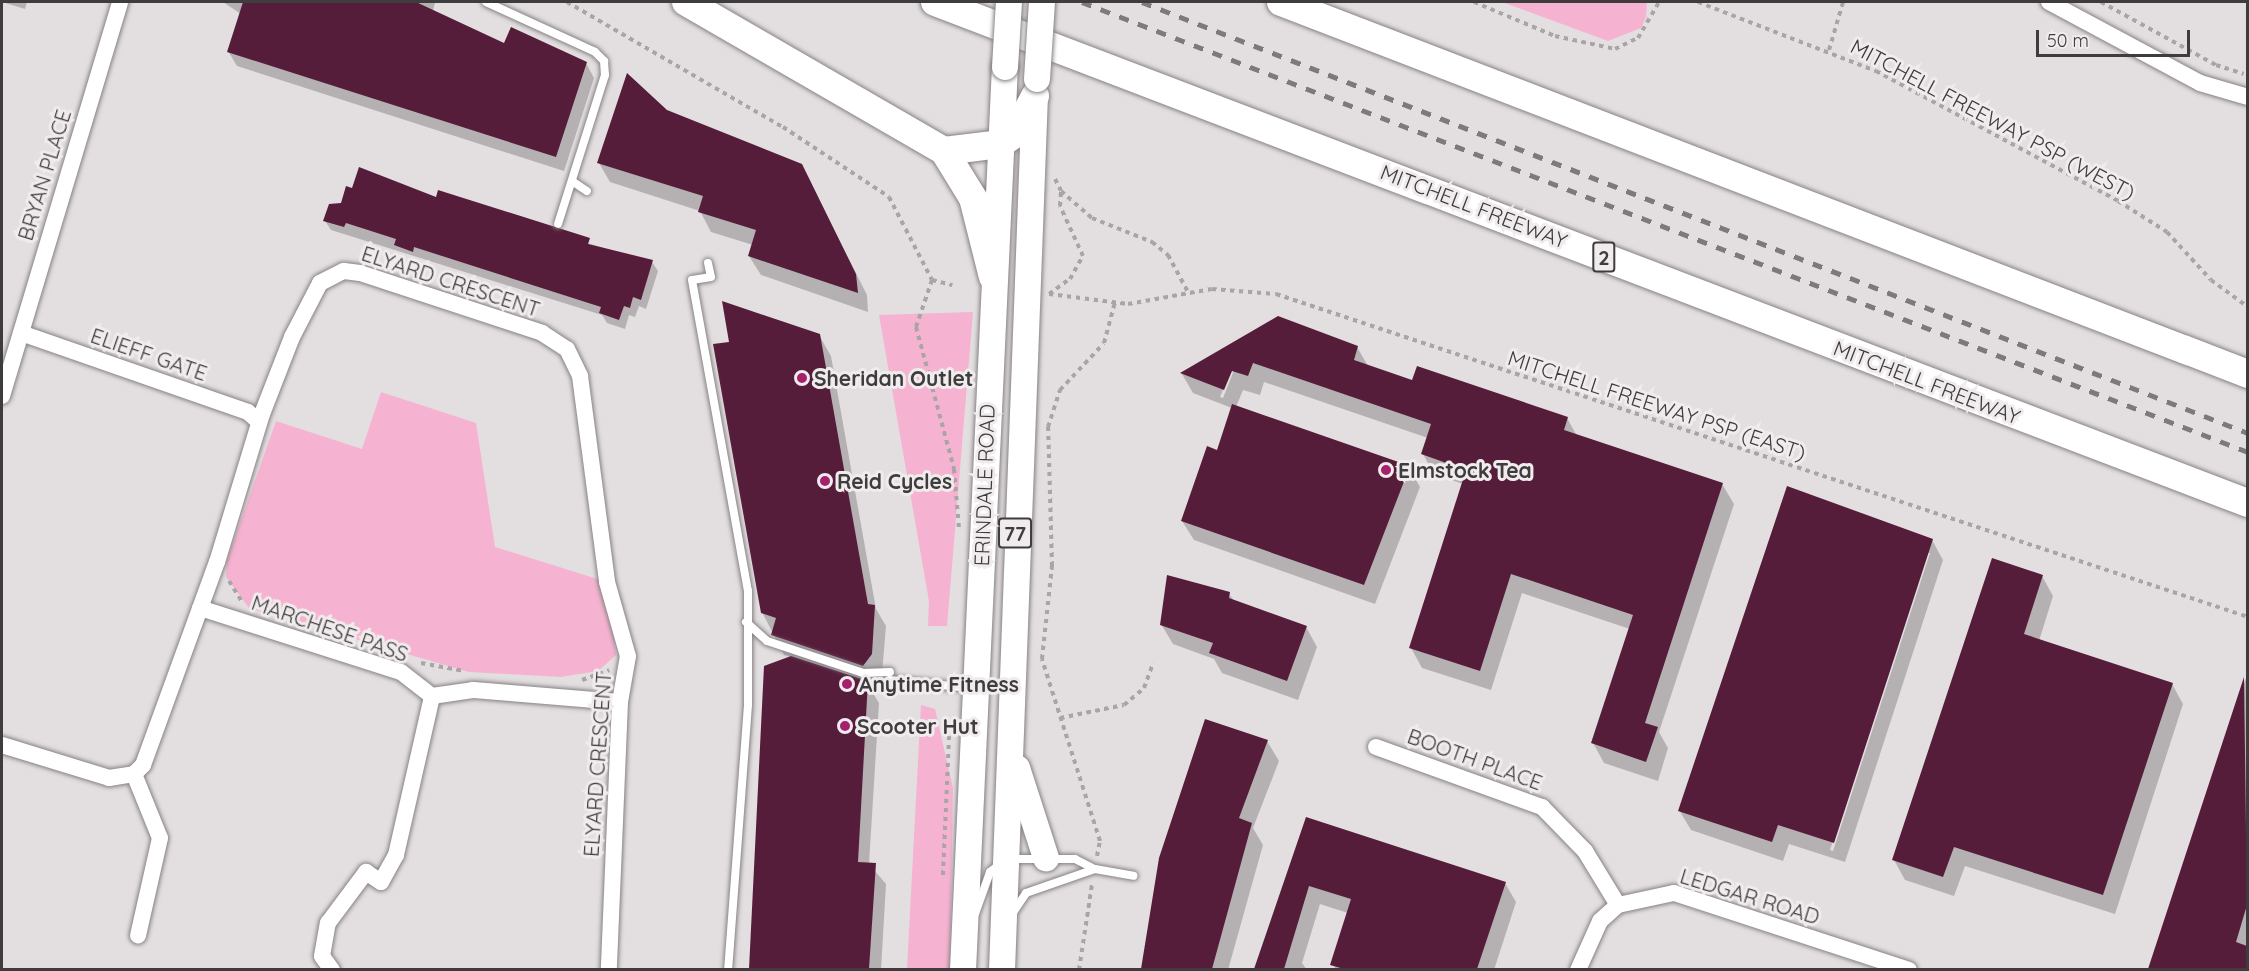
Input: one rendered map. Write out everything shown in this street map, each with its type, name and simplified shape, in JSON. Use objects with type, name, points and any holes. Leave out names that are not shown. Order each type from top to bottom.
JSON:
[{"type":"highway","points":[[686,2],[945,151],[973,198],[993,277]]},
{"type":"highway","name":"MITCHELL FREEWAY","points":[[935,2],[2247,503]]},
{"type":"highway","points":[[1281,2],[2247,375]]},
{"type":"highway","points":[[945,151],[1000,144],[1015,134],[1036,87]]},
{"type":"main road","name":"ERINDALE ROAD","points":[[963,969],[993,277],[1009,2]]},
{"type":"main road","name":"ERINDALE ROAD","points":[[1002,969],[1009,733],[1036,87],[1042,2]]},
{"type":"main road","points":[[1009,733],[1046,858]]},
{"type":"street","name":"BRYAN PLACE","points":[[2,396],[120,2]]},
{"type":"street","points":[[2049,2],[2200,83],[2247,97]]},
{"type":"street","name":"ELYARD CRESCENT","points":[[134,774],[156,738],[217,562],[259,422],[314,292],[344,271],[557,340],[572,357],[584,397],[607,582],[628,656],[620,702],[609,969]]},
{"type":"street","name":"ELIEFF GATE","points":[[21,333],[248,412],[259,422]]},
{"type":"street","name":"MARCHESE PASS","points":[[200,608],[401,672],[432,696]]},
{"type":"street","points":[[332,969],[322,956],[328,923],[366,872],[381,882],[396,855],[432,696],[473,690],[620,702]]},
{"type":"street","points":[[2,745],[109,778],[134,774],[160,838],[138,936]]},
{"type":"street","name":"BOOTH PLACE","points":[[1376,747],[1542,807],[1585,851],[1618,905]]},
{"type":"street","name":"LEDGAR ROAD","points":[[1618,905],[1674,893],[1909,969]]},
{"type":"street","points":[[1578,969],[1600,921],[1618,905]]},
{"type":"lane","points":[[486,2],[596,52],[604,61],[605,75],[558,224]]},
{"type":"lane","points":[[572,181],[587,191]]},
{"type":"lane","points":[[708,263],[711,277],[692,280],[748,591],[746,622],[748,705],[728,969]]},
{"type":"lane","points":[[746,622],[766,641],[863,673],[976,688]]},
{"type":"lane","points":[[964,942],[990,872],[1006,859],[1075,859],[1095,869],[1133,876]]},
{"type":"lane","points":[[1003,930],[1026,893],[1095,869]]},
{"type":"path","points":[[567,2],[783,127],[890,197],[932,280],[916,327],[954,469],[959,534]]},
{"type":"path","points":[[1474,2],[1555,36],[1615,50],[1638,38],[1659,2]]},
{"type":"path","name":"MITCHELL FREEWAY PSP (WEST)","points":[[1698,2],[1829,50],[2146,216],[2247,307]]},
{"type":"path","points":[[1829,50],[1843,2]]},
{"type":"path","points":[[2101,2],[2216,65],[2247,76]]},
{"type":"path","name":"MITCHELL FREEWAY PSP (EAST)","points":[[1188,292],[1168,255],[1152,242],[1092,218],[1061,191],[1060,206],[1083,256],[1071,279],[1048,294],[1115,302],[1188,292],[1246,289],[1276,294],[2247,617]]},
{"type":"path","points":[[932,280],[952,285]]},
{"type":"path","points":[[1079,969],[1100,841],[1042,659],[1052,566],[1048,427],[1060,390],[1104,343],[1115,302]]},
{"type":"path","points":[[217,562],[248,610]]},
{"type":"path","points":[[410,660],[469,672]]},
{"type":"path","points":[[1060,718],[1124,705],[1144,688],[1153,663]]},
{"type":"path","points":[[577,682],[612,669]]},
{"type":"path","points":[[945,884],[940,860],[949,733]]},
{"type":"shaded area","points":[[1502,2],[1647,2],[1646,17],[1641,28],[1608,41]]},
{"type":"shaded area","points":[[973,312],[947,626],[928,626],[929,601],[879,315]]},
{"type":"shaded area","points":[[381,392],[476,423],[495,547],[607,582],[616,655],[598,671],[561,677],[469,672],[249,608],[226,577],[227,560],[276,421],[362,449]]},
{"type":"shaded area","points":[[921,705],[935,709],[953,788],[950,969],[907,969]]},
{"type":"building","points":[[243,2],[416,2],[504,43],[511,27],[587,62],[556,157],[227,52]]},
{"type":"building","points":[[627,73],[667,110],[802,164],[856,274],[858,293],[748,256],[756,230],[698,212],[703,196],[597,163]]},
{"type":"building","points":[[359,167],[436,197],[438,190],[590,238],[588,244],[653,260],[641,300],[633,297],[630,308],[624,306],[619,320],[599,313],[601,307],[414,247],[413,252],[394,245],[396,239],[346,223],[344,227],[323,221],[329,204],[341,203],[346,186],[352,188]]},
{"type":"building","points":[[722,301],[820,334],[868,604],[875,605],[872,654],[863,666],[771,635],[776,618],[761,613],[713,344],[729,342]]},
{"type":"building","points":[[1278,316],[1358,346],[1354,360],[1412,380],[1417,366],[1568,417],[1564,430],[1723,483],[1645,723],[1658,727],[1646,762],[1591,743],[1633,615],[1511,574],[1480,671],[1409,648],[1466,470],[1421,454],[1431,424],[1253,363],[1248,376],[1232,371],[1224,390],[1180,373]]},
{"type":"building","points":[[1232,404],[1410,466],[1364,585],[1181,521],[1207,446],[1217,450]]},
{"type":"building","points":[[1787,486],[1933,539],[1834,843],[1778,825],[1772,842],[1678,811]]},
{"type":"building","points":[[1992,558],[2043,575],[2024,634],[2173,683],[2103,895],[1954,847],[1943,877],[1892,860]]},
{"type":"building","points":[[1167,575],[1230,592],[1229,598],[1307,626],[1287,681],[1209,653],[1213,643],[1160,625]]},
{"type":"building","points":[[791,656],[868,681],[858,862],[876,863],[869,969],[749,969],[764,666]]},
{"type":"building","points":[[2244,677],[2247,905],[2236,942],[2247,946],[2247,969],[2148,969]]},
{"type":"building","points":[[1205,719],[1268,740],[1239,818],[1252,823],[1212,969],[1141,969],[1159,858]]},
{"type":"building","points":[[1306,817],[1506,882],[1477,969],[1344,969],[1330,965],[1351,899],[1309,886],[1284,969],[1254,969]]},
{"type":"railway","points":[[1082,2],[2248,452]]},
{"type":"railway","points":[[1142,2],[2248,433]]},
{"type":"place","name":"Sheridan Outlet","points":[[802,378]]},
{"type":"place","name":"Elmstock Tea","points":[[1386,470]]},
{"type":"place","name":"Reid Cycles","points":[[825,481]]},
{"type":"place","name":"Anytime Fitness","points":[[847,684]]},
{"type":"place","name":"Scooter Hut","points":[[845,726]]}]
